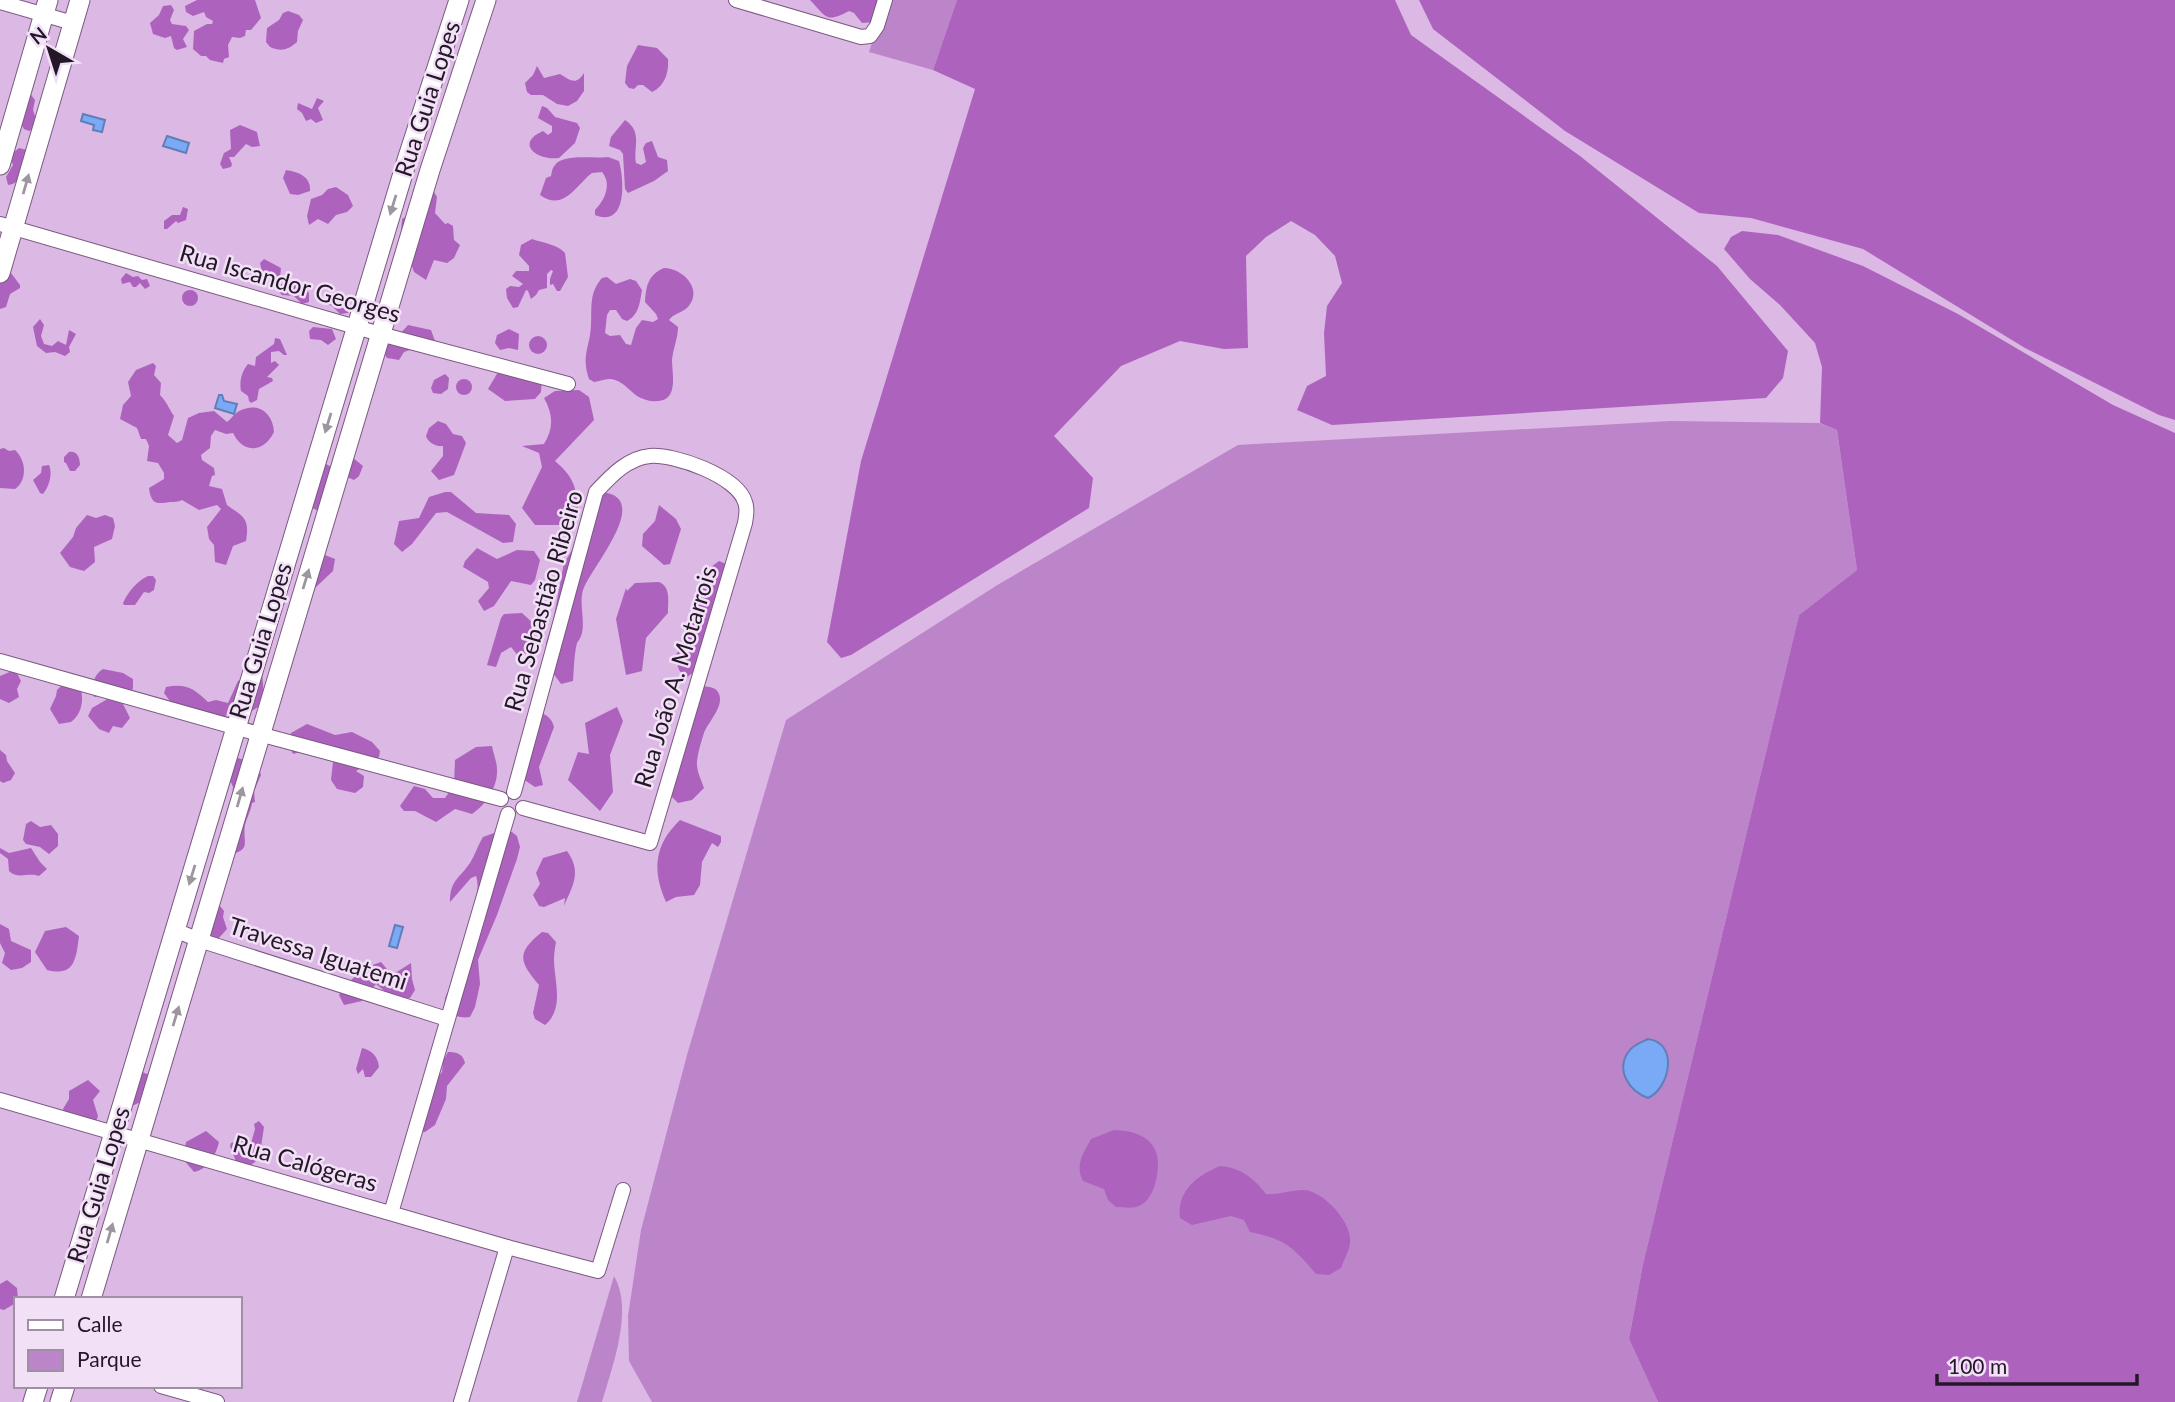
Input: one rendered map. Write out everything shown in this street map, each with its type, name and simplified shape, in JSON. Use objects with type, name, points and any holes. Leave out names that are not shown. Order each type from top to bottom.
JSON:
[{"type":"main road","points":[[0,272],[7,226],[80,0]]},
{"type":"main road","name":"Rua Guia Lopes","points":[[65,1297],[407,160],[459,0]]},
{"type":"main road","name":"Rua Guia Lopes","points":[[92,1297],[258,734],[430,170],[486,0]]},
{"type":"main road","points":[[0,165],[46,8]]},
{"type":"street","points":[[736,0],[861,37],[870,36],[877,26],[886,0]]},
{"type":"street","points":[[0,2],[46,8],[73,23]]},
{"type":"street","name":"Rua Iscandor Georges","points":[[7,226],[380,334],[568,384]]},
{"type":"street","name":"Rua Sebastião Ribeiro","points":[[508,796],[596,492],[618,469],[649,456],[696,464],[734,485],[745,500],[745,523]]},
{"type":"street","name":"Rua João A. Motarrois","points":[[523,808],[650,843],[745,523]]},
{"type":"street","points":[[0,661],[258,734],[508,796],[522,796],[523,808],[514,815],[508,814],[500,805],[508,796]]},
{"type":"street","points":[[391,1213],[508,814]]},
{"type":"street","name":"Travessa Iguatemi","points":[[175,930],[447,1019]]},
{"type":"street","name":"Rua Calógeras","points":[[0,1100],[598,1271],[624,1190]]},
{"type":"street","points":[[461,1402],[507,1247]]},
{"type":"street","points":[[168,1388],[217,1402]]},
{"type":"green space","points":[[886,0],[957,0],[933,70],[869,52]]},
{"type":"green space","points":[[1671,421],[1819,423],[1837,430],[1857,570],[1799,615],[1643,1264],[1629,1339],[1658,1402],[652,1402],[629,1361],[628,1316],[641,1230],[687,1055],[786,720],[999,584],[1238,445]]},
{"type":"green space","points":[[614,1276],[620,1289],[622,1321],[611,1373],[602,1402],[577,1402]]},
{"type":"shaded area","points":[[197,0],[255,0],[261,18],[251,30],[246,30],[245,36],[232,37],[228,45],[229,57],[224,59],[223,63],[201,56],[193,49],[194,31],[212,24],[213,21],[206,17],[204,12],[193,16],[186,12],[185,6]]},
{"type":"shaded area","points":[[810,0],[880,0],[874,22],[862,23],[849,11],[835,17],[826,16]]},
{"type":"shaded area","points":[[957,0],[1395,0],[1411,35],[1580,156],[1717,266],[1788,351],[1783,378],[1766,398],[1332,425],[1297,410],[1307,386],[1326,376],[1324,333],[1327,306],[1342,283],[1335,256],[1315,235],[1291,221],[1266,237],[1246,256],[1248,348],[1224,349],[1180,341],[1121,366],[1054,436],[1093,478],[1089,508],[851,655],[841,658],[827,642],[861,461],[975,89],[933,70]]},
{"type":"shaded area","points":[[1419,0],[2175,0],[2175,420],[2159,415],[2025,348],[1863,249],[1751,218],[1699,213],[1565,131],[1433,29]]},
{"type":"shaded area","points":[[171,5],[174,10],[170,20],[172,24],[186,26],[189,30],[183,39],[187,47],[177,50],[171,36],[165,38],[153,34],[150,23],[159,15],[163,6]]},
{"type":"shaded area","points":[[288,11],[299,15],[303,20],[297,42],[284,49],[270,47],[266,42],[267,28]]},
{"type":"shaded area","points":[[638,45],[657,48],[668,59],[665,78],[652,92],[643,85],[634,89],[625,83],[627,66]]},
{"type":"shaded area","points":[[537,66],[544,78],[560,74],[576,81],[584,73],[584,91],[577,101],[568,106],[557,104],[543,95],[531,95],[527,92],[525,83]]},
{"type":"shaded area","points":[[28,91],[35,100],[33,110],[37,122],[35,128],[29,131],[21,124]]},
{"type":"shaded area","points":[[317,98],[324,101],[318,108],[323,120],[316,123],[311,119],[306,121],[297,109],[298,103],[312,109]]},
{"type":"shaded area","points":[[542,106],[555,117],[577,123],[580,128],[575,143],[559,158],[543,157],[536,154],[530,146],[530,141],[535,136],[543,131],[548,135],[552,132],[552,126],[538,118]]},
{"type":"shaded area","points":[[625,120],[636,135],[636,163],[641,165],[646,162],[643,148],[646,143],[652,141],[658,157],[667,160],[668,171],[628,193],[625,189],[623,154],[609,146],[611,137]]},
{"type":"shaded area","points":[[240,125],[257,132],[260,146],[252,147],[246,144],[234,157],[229,157],[231,167],[223,169],[220,164],[224,153],[231,149],[230,130]]},
{"type":"shaded area","points":[[19,148],[27,150],[22,172],[17,181],[8,185],[6,177],[13,165],[11,159]]},
{"type":"shaded area","points":[[608,157],[619,161],[622,179],[621,200],[613,215],[595,215],[607,187],[602,172],[592,173],[563,199],[548,199],[540,195],[546,178],[551,176],[553,167],[559,161]]},
{"type":"shaded area","points":[[286,170],[306,178],[310,191],[298,195],[290,194],[283,178]]},
{"type":"shaded area","points":[[336,187],[348,195],[353,206],[347,212],[336,215],[328,224],[318,219],[309,225],[307,216],[311,199]]},
{"type":"shaded area","points":[[428,191],[434,192],[437,197],[435,213],[445,224],[453,226],[454,240],[460,245],[454,258],[447,263],[434,260],[426,280],[414,272],[401,233],[402,219],[407,216],[411,201]]},
{"type":"shaded area","points":[[183,207],[188,209],[186,220],[178,223],[176,221],[164,229],[164,221],[172,215],[180,215]]},
{"type":"shaded area","points":[[1742,231],[1778,235],[1863,266],[1958,314],[2113,405],[2175,433],[2175,1402],[1658,1402],[1629,1339],[1643,1264],[1799,615],[1857,570],[1837,430],[1820,423],[1822,367],[1815,343],[1780,305],[1750,279],[1724,249],[1731,237]]},
{"type":"shaded area","points":[[532,239],[554,246],[565,253],[568,277],[560,291],[557,291],[553,284],[550,285],[551,270],[547,274],[547,288],[539,290],[531,299],[526,290],[518,307],[513,308],[507,298],[506,289],[523,284],[512,276],[516,271],[529,271],[529,266],[519,255],[521,245]]},
{"type":"shaded area","points":[[264,259],[281,268],[280,277],[272,279],[263,276],[260,263]]},
{"type":"shaded area","points":[[664,268],[684,276],[694,293],[688,307],[669,320],[678,327],[672,360],[673,385],[669,396],[658,401],[648,400],[637,396],[615,380],[594,382],[589,379],[586,357],[592,300],[602,278],[607,277],[616,284],[630,279],[636,281],[642,290],[638,308],[627,321],[622,319],[616,310],[610,310],[607,315],[605,333],[610,336],[620,335],[626,344],[631,345],[636,328],[642,320],[653,322],[658,319],[645,302],[645,296],[651,278]]},
{"type":"shaded area","points":[[11,273],[20,288],[10,294],[6,307],[0,309],[0,275]]},
{"type":"shaded area","points":[[126,273],[142,280],[147,279],[150,286],[145,289],[140,283],[136,287],[130,282],[122,284],[121,279]]},
{"type":"shaded area","points":[[283,283],[301,284],[309,293],[309,302],[302,304],[294,296],[282,295],[276,288]]},
{"type":"shaded area","points":[[190,290],[198,298],[190,306],[182,298]]},
{"type":"shaded area","points":[[328,297],[347,303],[348,313],[340,314],[327,304]]},
{"type":"shaded area","points":[[40,319],[44,325],[41,336],[44,344],[52,346],[58,341],[66,345],[69,330],[76,334],[69,347],[70,352],[65,356],[55,352],[46,353],[37,346],[33,327]]},
{"type":"shaded area","points":[[408,325],[431,330],[435,341],[404,352],[399,360],[387,358],[384,353],[385,344]]},
{"type":"shaded area","points":[[313,327],[332,329],[336,339],[328,345],[321,340],[310,339],[309,331]]},
{"type":"shaded area","points":[[509,329],[519,334],[518,350],[500,350],[495,343],[497,335]]},
{"type":"shaded area","points":[[538,336],[544,339],[547,345],[544,351],[538,354],[532,351],[529,345],[532,339]]},
{"type":"shaded area","points":[[275,338],[280,339],[287,355],[279,351],[271,352],[271,363],[275,361],[279,365],[267,377],[273,381],[259,389],[257,400],[251,403],[248,396],[241,391],[243,373],[248,364],[255,366],[256,357],[274,344]]},
{"type":"shaded area","points":[[153,363],[156,366],[154,375],[161,383],[160,395],[174,416],[168,435],[177,443],[182,440],[188,418],[199,413],[214,411],[227,422],[239,411],[252,407],[263,411],[271,419],[274,432],[265,444],[248,447],[242,445],[233,433],[226,434],[215,430],[211,436],[210,448],[201,455],[202,460],[214,468],[215,475],[212,476],[209,486],[222,489],[227,505],[246,522],[246,541],[233,546],[226,565],[215,562],[214,545],[209,539],[207,527],[221,509],[217,505],[199,510],[182,500],[155,502],[149,488],[164,479],[164,473],[158,463],[147,461],[149,446],[146,439],[141,439],[137,428],[120,419],[123,405],[131,396],[128,382],[136,370]]},
{"type":"shaded area","points":[[498,372],[542,379],[541,392],[535,399],[505,401],[488,389]]},
{"type":"shaded area","points":[[445,374],[449,378],[448,389],[441,394],[433,393],[431,388],[434,380]]},
{"type":"shaded area","points":[[464,379],[470,381],[470,393],[464,395],[458,393],[456,387],[458,381]]},
{"type":"shaded area","points":[[579,390],[589,397],[594,420],[555,461],[574,485],[578,515],[559,525],[535,525],[522,508],[542,467],[539,453],[522,446],[544,444],[547,438],[551,421],[544,398],[555,391]]},
{"type":"shaded area","points":[[438,421],[446,424],[453,434],[462,436],[466,443],[454,475],[439,480],[431,471],[443,456],[443,446],[433,444],[426,436],[429,428]]},
{"type":"shaded area","points":[[0,449],[15,450],[23,464],[24,475],[15,489],[0,488]]},
{"type":"shaded area","points":[[69,452],[76,453],[79,460],[80,465],[75,471],[70,471],[64,462],[64,457]]},
{"type":"shaded area","points":[[352,457],[363,466],[359,476],[354,480],[347,477],[319,511],[307,506],[323,465],[333,468]]},
{"type":"shaded area","points":[[49,465],[50,480],[43,494],[33,480],[41,473],[42,466]]},
{"type":"shaded area","points":[[451,492],[476,513],[509,515],[516,524],[513,542],[503,543],[447,512],[436,513],[412,544],[402,552],[394,544],[399,521],[419,518],[429,497]]},
{"type":"shaded area","points":[[596,492],[614,495],[622,504],[621,517],[616,533],[583,590],[583,628],[576,648],[573,681],[561,684],[547,665],[546,643],[564,563],[576,544]]},
{"type":"shaded area","points":[[659,505],[676,519],[681,529],[670,564],[664,565],[642,546],[643,534],[655,521]]},
{"type":"shaded area","points":[[87,515],[113,518],[115,526],[112,539],[94,547],[95,562],[84,571],[70,567],[60,553]]},
{"type":"shaded area","points":[[477,548],[497,559],[517,550],[534,551],[540,560],[535,580],[531,585],[511,581],[494,606],[484,611],[478,601],[489,588],[488,582],[463,567]]},
{"type":"shaded area","points":[[325,555],[335,559],[333,571],[315,588],[304,617]]},
{"type":"shaded area","points":[[719,561],[734,567],[695,671],[686,678],[679,670],[675,657],[691,627],[696,601],[707,570]]},
{"type":"shaded area","points":[[148,576],[153,576],[156,580],[154,590],[144,592],[135,605],[124,605],[130,591]]},
{"type":"shaded area","points":[[659,582],[667,591],[668,613],[646,638],[642,671],[626,675],[616,619],[626,588],[627,591],[635,583]]},
{"type":"shaded area","points":[[522,613],[535,625],[534,650],[519,657],[511,647],[501,653],[496,667],[487,665],[501,618],[504,614]]},
{"type":"shaded area","points":[[103,669],[123,673],[133,679],[130,696],[94,697],[94,681]]},
{"type":"shaded area","points":[[12,671],[17,673],[21,681],[17,689],[19,697],[9,703],[0,699],[0,676]]},
{"type":"shaded area","points":[[256,672],[262,673],[264,696],[260,706],[250,712],[239,710],[218,719],[175,708],[164,693],[166,687],[184,686],[194,690],[208,702],[216,700],[228,703],[238,681]]},
{"type":"shaded area","points":[[69,684],[81,690],[81,708],[71,722],[59,724],[50,709],[57,690]]},
{"type":"shaded area","points":[[703,686],[715,689],[720,697],[718,708],[704,733],[697,758],[697,768],[704,788],[692,800],[678,803],[670,795]]},
{"type":"shaded area","points":[[111,697],[123,704],[130,718],[122,728],[113,726],[109,733],[99,729],[88,716],[92,708]]},
{"type":"shaded area","points":[[617,707],[623,721],[610,755],[613,792],[600,811],[568,780],[578,752],[589,754],[585,723]]},
{"type":"shaded area","points":[[532,711],[546,715],[554,727],[539,767],[543,785],[535,787],[520,777],[526,738],[525,720]]},
{"type":"shaded area","points":[[307,724],[335,735],[352,732],[372,742],[380,751],[379,757],[356,771],[364,776],[363,787],[355,793],[337,789],[331,780],[334,753],[319,747],[293,754],[288,744],[291,733]]},
{"type":"shaded area","points":[[492,746],[497,776],[486,801],[472,814],[455,809],[436,822],[415,811],[404,811],[400,806],[414,786],[425,789],[433,798],[445,798],[454,785],[455,760],[476,747]]},
{"type":"shaded area","points":[[0,750],[6,755],[15,773],[11,780],[3,783],[0,781]]},
{"type":"shaded area","points":[[235,757],[257,764],[261,775],[254,791],[255,802],[252,803],[245,825],[244,848],[228,855],[233,787],[226,771]]},
{"type":"shaded area","points":[[680,820],[721,836],[721,842],[718,847],[712,843],[702,862],[700,885],[694,895],[676,897],[666,902],[657,869],[658,858],[665,839]]},
{"type":"shaded area","points":[[31,821],[40,827],[51,825],[58,834],[58,846],[49,854],[23,840],[26,824]]},
{"type":"shaded area","points":[[512,832],[517,836],[520,847],[497,915],[478,960],[480,984],[475,1007],[470,1017],[458,1016],[450,1013],[445,998],[456,982],[468,942],[477,897],[476,876],[471,878],[450,902],[452,889],[470,863],[483,837]]},
{"type":"shaded area","points":[[0,848],[9,853],[31,848],[47,869],[39,876],[12,874],[9,871],[8,859],[0,853]]},
{"type":"shaded area","points":[[567,851],[575,872],[564,906],[565,898],[544,907],[539,906],[533,895],[540,884],[536,873],[543,858]]},
{"type":"shaded area","points":[[216,905],[224,911],[227,929],[218,939],[212,940],[203,920]]},
{"type":"shaded area","points":[[0,924],[9,929],[11,941],[31,950],[31,962],[22,968],[11,970],[2,963],[5,953],[0,943]]},
{"type":"shaded area","points":[[66,927],[79,936],[75,959],[69,968],[63,971],[47,970],[35,952],[45,931]]},
{"type":"shaded area","points":[[542,932],[548,933],[556,942],[554,959],[557,1002],[555,1011],[545,1025],[535,1019],[533,1013],[539,985],[527,970],[523,957],[528,946]]},
{"type":"shaded area","points":[[381,962],[392,975],[411,963],[415,990],[410,998],[393,998],[376,984],[362,1001],[344,1005],[339,995],[347,984],[363,971]]},
{"type":"shaded area","points":[[362,1048],[372,1052],[378,1063],[379,1067],[371,1077],[365,1077],[363,1069],[358,1074],[356,1069]]},
{"type":"shaded area","points":[[448,1052],[459,1054],[465,1063],[447,1086],[446,1099],[435,1125],[425,1132],[419,1132],[435,1081],[442,1072],[443,1061]]},
{"type":"shaded area","points":[[142,1072],[152,1076],[149,1098],[132,1106]]},
{"type":"shaded area","points":[[88,1080],[100,1091],[93,1100],[98,1116],[96,1121],[65,1114],[63,1109],[69,1099],[69,1091]]},
{"type":"shaded area","points":[[259,1121],[264,1127],[261,1147],[264,1155],[251,1165],[237,1164],[231,1143],[241,1140],[250,1147],[254,1124]]},
{"type":"shaded area","points":[[1114,1130],[1127,1131],[1145,1138],[1156,1152],[1158,1172],[1154,1187],[1147,1200],[1137,1207],[1116,1207],[1108,1200],[1104,1189],[1083,1181],[1081,1175],[1081,1159],[1091,1139]]},
{"type":"shaded area","points":[[206,1131],[219,1142],[218,1147],[207,1165],[194,1172],[183,1159],[186,1142]]},
{"type":"shaded area","points":[[1220,1166],[1246,1174],[1266,1194],[1303,1190],[1311,1191],[1327,1201],[1342,1217],[1350,1235],[1341,1268],[1329,1275],[1316,1274],[1288,1246],[1250,1232],[1244,1220],[1231,1216],[1192,1225],[1180,1218],[1185,1192],[1196,1180]]},
{"type":"shaded area","points":[[7,1280],[17,1288],[18,1297],[14,1297],[14,1304],[4,1310],[0,1309],[0,1284]]},
{"type":"water","points":[[83,114],[105,120],[102,132],[93,130],[94,125],[81,121]]},
{"type":"water","points":[[167,136],[189,143],[186,153],[163,146]]},
{"type":"water","points":[[219,395],[222,395],[224,401],[237,404],[234,414],[215,408]]},
{"type":"water","points":[[395,925],[403,927],[397,948],[389,946]]},
{"type":"water","points":[[1648,1039],[1658,1042],[1664,1048],[1668,1066],[1662,1085],[1648,1098],[1630,1085],[1623,1065],[1631,1049]]}]
